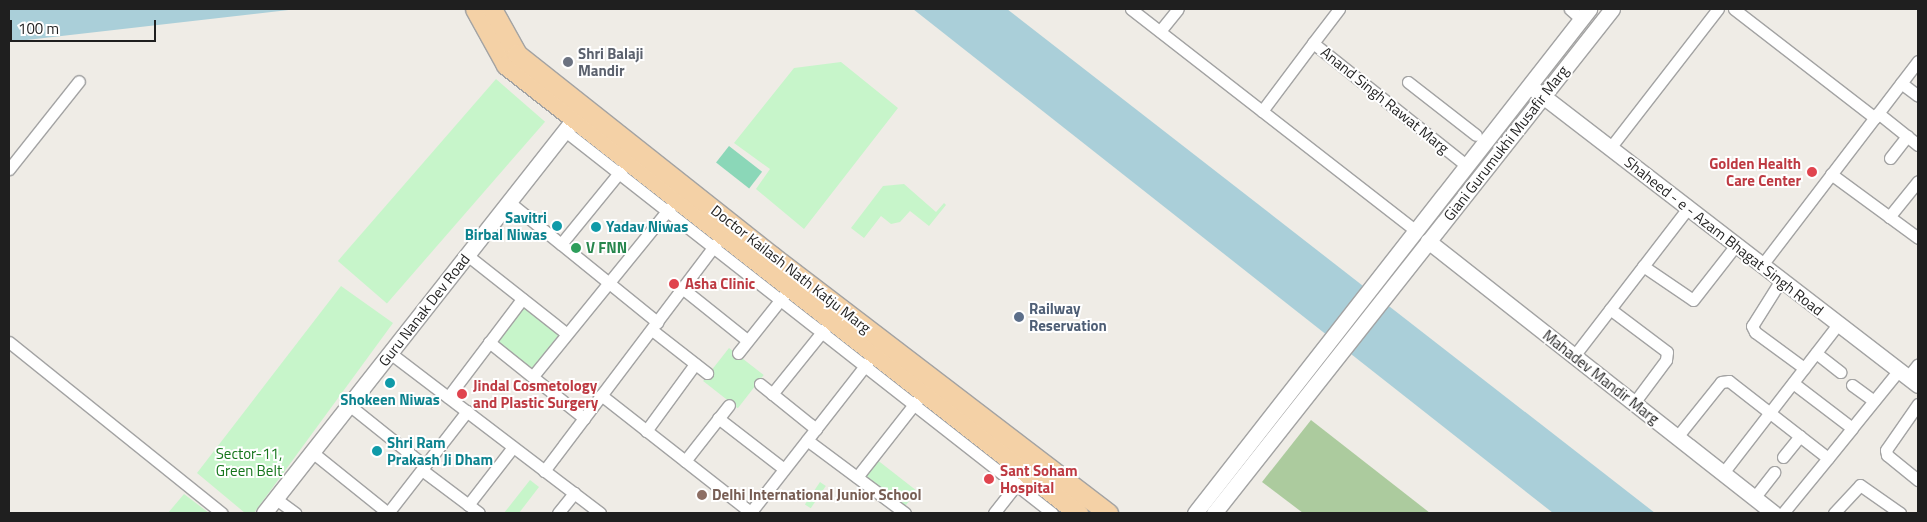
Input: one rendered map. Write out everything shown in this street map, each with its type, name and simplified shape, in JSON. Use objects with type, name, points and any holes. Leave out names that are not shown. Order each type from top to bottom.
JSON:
[{"type":"main road","name":"Doctor Kailash Nath Katju Marg","points":[[475,9],[506,65],[1078,513]]},
{"type":"main road","name":"Doctor Kailash Nath Katju Marg","points":[[492,9],[517,54],[574,119],[624,167],[919,398],[1027,472],[1108,513]]},
{"type":"street","points":[[1131,9],[1416,231]]},
{"type":"street","points":[[1160,31],[1178,9]]},
{"type":"street","name":"Anand Singh Rawat Marg","points":[[1339,9],[1313,42],[1467,166]]},
{"type":"street","name":"Giani Gurumukhi Musafir Marg","points":[[1326,358],[1400,278],[1612,9]]},
{"type":"street","points":[[1610,148],[1718,9]]},
{"type":"street","points":[[1734,9],[1918,145]]},
{"type":"street","name":"Giani Gurumukhi Musafir Marg","points":[[1326,358],[1387,268],[1530,86],[1580,12]]},
{"type":"street","points":[[1262,111],[1313,42]]},
{"type":"street","points":[[1762,265],[1918,61]]},
{"type":"street","points":[[9,169],[79,81]]},
{"type":"street","points":[[1408,82],[1476,135]]},
{"type":"street","points":[[1901,83],[1918,96]]},
{"type":"street","name":"Shaheed - e - Azam Bhagat Singh Road","points":[[1530,86],[1908,378]]},
{"type":"street","name":"Guru Nanak Dev Road","points":[[264,513],[574,119]]},
{"type":"street","points":[[1890,158],[1907,136]]},
{"type":"street","points":[[561,244],[624,167]]},
{"type":"street","points":[[1831,174],[1918,238]]},
{"type":"street","points":[[1889,217],[1918,181]]},
{"type":"street","points":[[509,202],[609,283],[707,373]]},
{"type":"street","points":[[533,376],[671,205]]},
{"type":"street","points":[[1574,356],[1688,208]]},
{"type":"street","name":"Mahadev Mandir Marg","points":[[1428,241],[1774,513]]},
{"type":"street","points":[[544,471],[718,242]]},
{"type":"street","points":[[1643,266],[1693,300],[1736,245]]},
{"type":"street","points":[[467,255],[567,334]]},
{"type":"street","points":[[1782,280],[1752,326],[1755,332],[1804,368]]},
{"type":"street","points":[[682,288],[747,340]]},
{"type":"street","points":[[738,353],[785,294]]},
{"type":"street","points":[[448,397],[522,299]]},
{"type":"street","points":[[1610,309],[1667,352],[1666,360],[1634,403]]},
{"type":"street","points":[[1723,473],[1838,324]]},
{"type":"street","points":[[772,394],[827,327]]},
{"type":"street","points":[[9,342],[222,513]]},
{"type":"street","points":[[489,342],[584,418]]},
{"type":"street","points":[[390,353],[600,513]]},
{"type":"street","points":[[1816,353],[1840,372]]},
{"type":"street","points":[[1195,513],[1326,358]]},
{"type":"street","points":[[1214,513],[1326,358]]},
{"type":"street","points":[[601,395],[750,513],[869,360]]},
{"type":"street","points":[[646,430],[695,364]]},
{"type":"street","points":[[1783,513],[1874,401],[1908,378],[1918,364]]},
{"type":"street","points":[[1677,437],[1723,380],[1728,381],[1770,412],[1828,458]]},
{"type":"street","points":[[1793,383],[1852,428]]},
{"type":"street","points":[[760,384],[816,429]]},
{"type":"street","points":[[1852,385],[1874,401]]},
{"type":"street","points":[[857,477],[919,398]]},
{"type":"street","points":[[685,461],[729,404]]},
{"type":"street","points":[[1918,404],[1886,450],[1887,455],[1915,477],[1918,464]]},
{"type":"street","points":[[349,405],[479,513]]},
{"type":"street","points":[[312,452],[388,513],[467,411]]},
{"type":"street","points":[[718,418],[784,469]]},
{"type":"street","points":[[1783,457],[1800,436]]},
{"type":"street","points":[[807,440],[905,513]]},
{"type":"street","points":[[468,504],[513,447]]},
{"type":"street","points":[[994,513],[1027,472],[1052,513]]},
{"type":"street","points":[[1754,498],[1774,472]]},
{"type":"street","points":[[1837,512],[1860,484],[1900,513]]},
{"type":"street","points":[[558,513],[574,493]]},
{"type":"street","points":[[276,499],[295,513]]},
{"type":"green space","points":[[841,62],[898,108],[804,229],[756,189],[770,169],[734,143],[794,68]]},
{"type":"green space","points":[[496,79],[545,122],[387,304],[338,261]]},
{"type":"green space","points":[[729,146],[762,172],[749,188],[716,163]]},
{"type":"green space","points":[[904,184],[936,212],[944,203],[946,205],[929,226],[910,211],[900,222],[891,224],[881,216],[864,238],[851,228],[883,186]]},
{"type":"green space","name":"Sector-11, Green Belt","points":[[341,286],[393,323],[254,513],[245,513],[197,473]]},
{"type":"green space","points":[[522,304],[562,334],[533,372],[493,342]]},
{"type":"green space","points":[[729,348],[764,375],[738,408],[703,381]]},
{"type":"green space","points":[[1311,420],[1430,513],[1303,513],[1262,482]]},
{"type":"green space","points":[[876,459],[917,491],[905,507],[864,475]]},
{"type":"green space","points":[[530,480],[539,487],[519,513],[504,513]]},
{"type":"green space","points":[[820,482],[826,486],[811,508],[805,504]]},
{"type":"green space","points":[[184,494],[209,513],[168,513]]},
{"type":"water","points":[[9,9],[297,9],[9,42]]},
{"type":"water","points":[[913,9],[1007,9],[1655,513],[1553,513]]},
{"type":"place","name":"Shri Balaji Mandir","points":[[568,62]]},
{"type":"place","name":"Golden Health Care Center","points":[[1812,172]]},
{"type":"place","name":"Savitri Birbal Niwas","points":[[557,226]]},
{"type":"place","name":"Yadav Niwas","points":[[596,227]]},
{"type":"place","name":"V FNN","points":[[576,248]]},
{"type":"place","name":"Asha Clinic","points":[[674,284]]},
{"type":"place","name":"Railway Reservation","points":[[1019,317]]},
{"type":"place","name":"Shokeen Niwas","points":[[390,383]]},
{"type":"place","name":"Jindal Cosmetology and Plastic Surgery","points":[[462,394]]},
{"type":"place","name":"Shri Ram Prakash Ji Dham","points":[[377,451]]},
{"type":"place","name":"Sant Soham Hospital","points":[[989,479]]},
{"type":"place","name":"Delhi International Junior School","points":[[702,495]]}]
